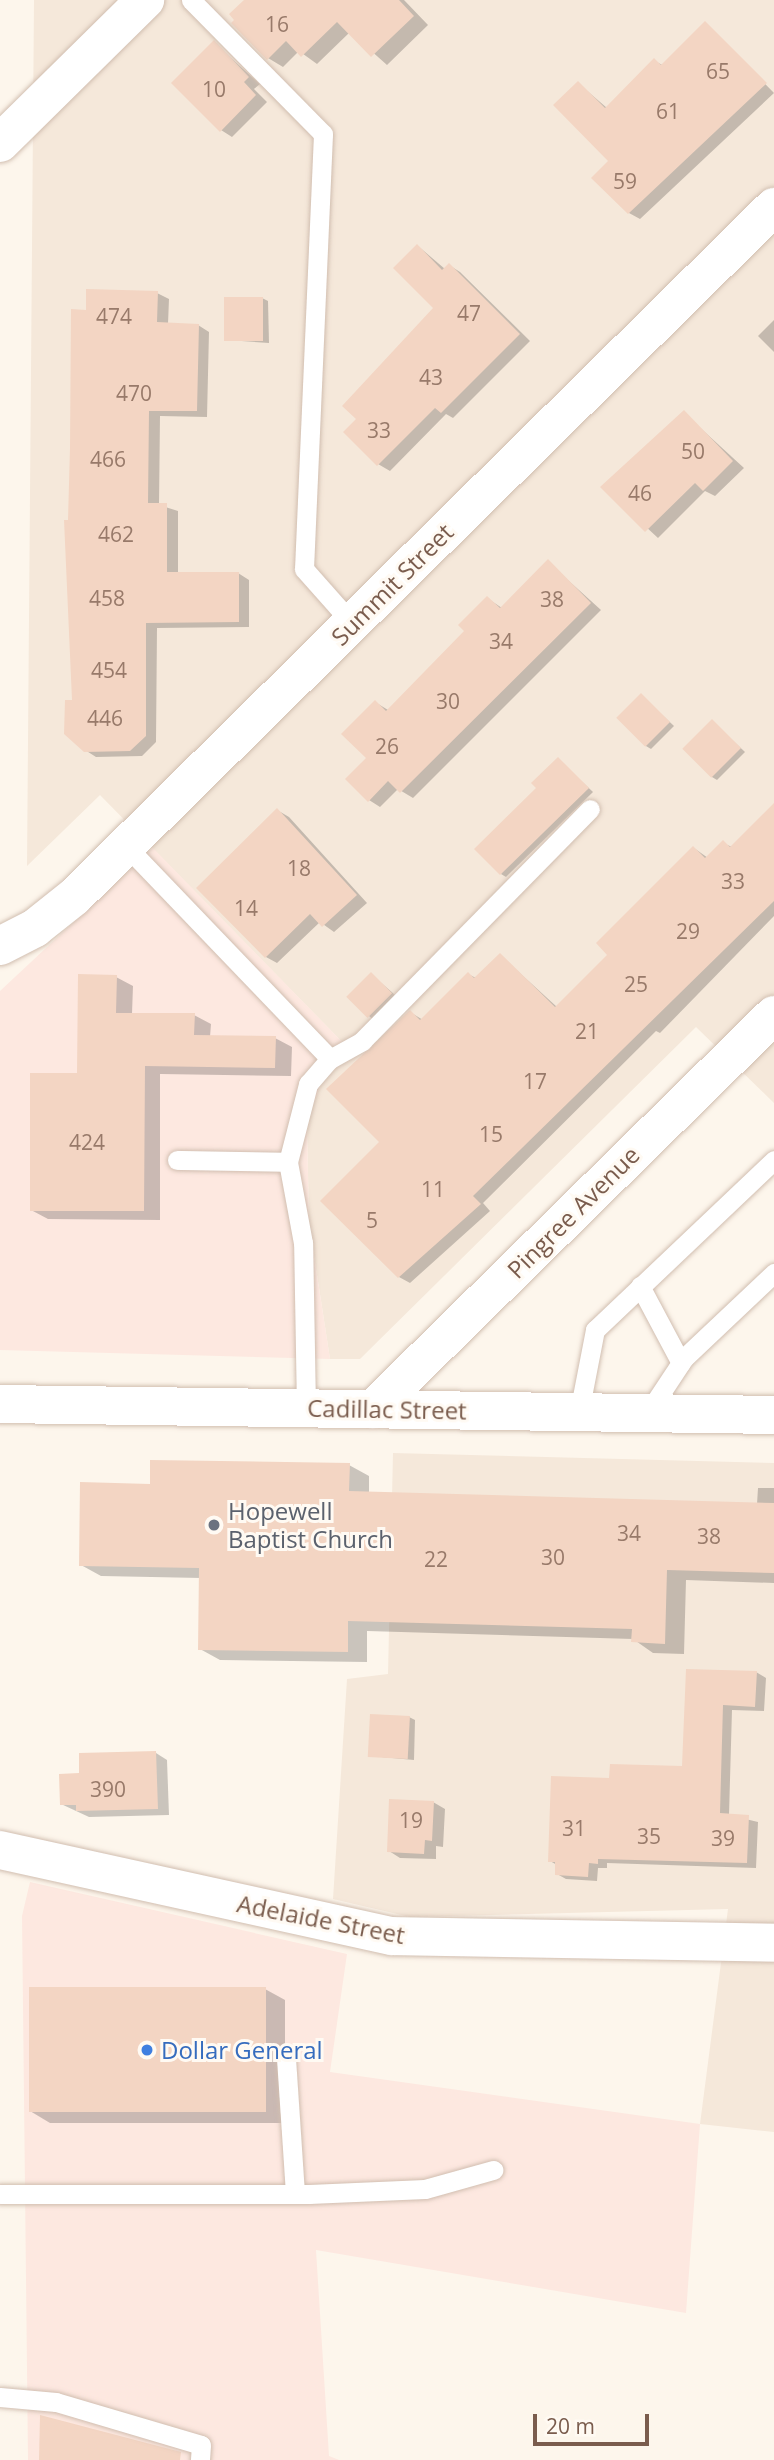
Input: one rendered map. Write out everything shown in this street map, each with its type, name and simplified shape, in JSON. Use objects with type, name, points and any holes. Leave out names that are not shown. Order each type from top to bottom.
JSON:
[{"type":"street","points":[[0,143],[145,0]]},
{"type":"street","name":"Summit Street","points":[[0,946],[48,918],[126,846],[774,208]]},
{"type":"street","name":"Pingree Avenue","points":[[373,1409],[774,1014]]},
{"type":"street","name":"Cadillac Street","points":[[0,1404],[774,1415]]},
{"type":"street","name":"Adelaide Street","points":[[0,1850],[392,1936],[774,1943]]},
{"type":"lane","points":[[191,0],[323,134],[304,569],[352,624]]},
{"type":"lane","points":[[306,1408],[303,1242],[288,1162],[308,1084],[330,1059],[362,1041],[590,809]]},
{"type":"lane","points":[[126,846],[330,1059]]},
{"type":"lane","points":[[177,1160],[288,1162]]},
{"type":"lane","points":[[579,1412],[595,1330],[774,1160]]},
{"type":"lane","points":[[647,1414],[681,1363],[774,1273]]},
{"type":"lane","points":[[640,1286],[681,1363]]},
{"type":"lane","points":[[286,2058],[295,2194]]},
{"type":"lane","points":[[0,2194],[295,2194],[425,2189],[493,2170]]},
{"type":"lane","points":[[0,2397],[56,2402],[201,2445],[200,2460]]},
{"type":"shaded area","points":[[34,0],[774,0],[774,1103],[696,1027],[360,1359],[330,1359],[309,1223],[307,1123],[321,1083],[352,1052],[100,795],[27,866]]},
{"type":"shaded area","points":[[153,848],[352,1052],[321,1083],[307,1123],[309,1223],[330,1359],[0,1350],[0,991]]},
{"type":"shaded area","points":[[393,1453],[774,1463],[774,2132],[700,2124],[728,1909],[410,1917],[333,1899],[347,1679],[388,1674]]},
{"type":"shaded area","points":[[30,1882],[347,1954],[330,2072],[700,2124],[686,2313],[316,2250],[329,2456],[339,2460],[28,2460],[22,1916]]},
{"type":"building","points":[[244,0],[399,0],[414,16],[371,57],[337,22],[301,57],[286,41],[267,60],[231,23],[234,20],[229,14]]},
{"type":"building","points":[[705,21],[767,83],[628,214],[591,178],[608,161],[553,105],[578,81],[605,108],[654,58],[661,65]]},
{"type":"building","points":[[214,40],[249,77],[244,82],[256,95],[220,132],[171,83]]},
{"type":"building","points":[[417,244],[442,270],[449,263],[520,334],[441,413],[435,408],[377,466],[343,432],[356,419],[342,406],[433,308],[393,268]]},
{"type":"building","points":[[86,289],[158,291],[157,322],[199,324],[197,411],[149,411],[148,503],[167,503],[167,572],[239,572],[239,622],[146,623],[146,736],[130,751],[84,752],[64,734],[65,700],[72,700],[64,520],[68,520],[71,309],[86,310]]},
{"type":"building","points":[[224,297],[263,297],[263,341],[224,341]]},
{"type":"building","points":[[684,410],[733,461],[703,491],[695,483],[645,532],[600,487]]},
{"type":"building","points":[[548,559],[591,603],[400,793],[388,781],[368,802],[345,779],[366,758],[341,734],[375,700],[386,711],[464,631],[458,625],[487,596],[500,608]]},
{"type":"building","points":[[641,693],[670,722],[645,747],[616,718]]},
{"type":"building","points":[[712,719],[741,748],[711,778],[682,749]]},
{"type":"building","points":[[558,757],[589,788],[500,875],[474,849],[536,788],[531,783]]},
{"type":"building","points":[[774,803],[774,901],[473,1196],[481,1204],[398,1278],[320,1201],[379,1142],[326,1089],[410,1010],[420,1020],[468,972],[474,978],[500,953],[555,1007],[607,955],[596,943],[693,846],[705,858],[723,840],[730,847]]},
{"type":"building","points":[[277,808],[357,895],[322,927],[310,914],[265,958],[196,888]]},
{"type":"building","points":[[371,972],[392,993],[367,1018],[346,997]]},
{"type":"building","points":[[78,974],[117,975],[116,1013],[195,1013],[194,1035],[276,1036],[275,1068],[145,1066],[144,1211],[30,1211],[30,1073],[77,1073]]},
{"type":"building","points":[[150,1460],[350,1463],[349,1491],[774,1503],[774,1573],[667,1570],[665,1644],[631,1642],[632,1629],[348,1621],[348,1652],[198,1650],[199,1568],[79,1566],[80,1482],[150,1484]]},
{"type":"building","points":[[686,1669],[757,1671],[755,1707],[723,1705],[720,1813],[749,1815],[747,1863],[598,1859],[598,1864],[589,1863],[588,1877],[555,1875],[555,1862],[548,1862],[551,1776],[609,1778],[610,1764],[682,1766]]},
{"type":"building","points":[[370,1714],[410,1716],[408,1759],[368,1757]]},
{"type":"building","points":[[156,1751],[158,1809],[76,1811],[76,1805],[60,1805],[59,1774],[79,1773],[79,1753]]},
{"type":"building","points":[[389,1799],[434,1801],[432,1841],[425,1840],[424,1854],[387,1852]]},
{"type":"building","name":"Dollar General","points":[[29,1987],[266,1987],[266,2112],[29,2112]]},
{"type":"building","points":[[40,2415],[181,2452],[180,2460],[39,2460]]},
{"type":"place","name":"Hopewell Baptist Church","points":[[214,1525]]},
{"type":"place","name":"Dollar General","points":[[147,2050]]}]
